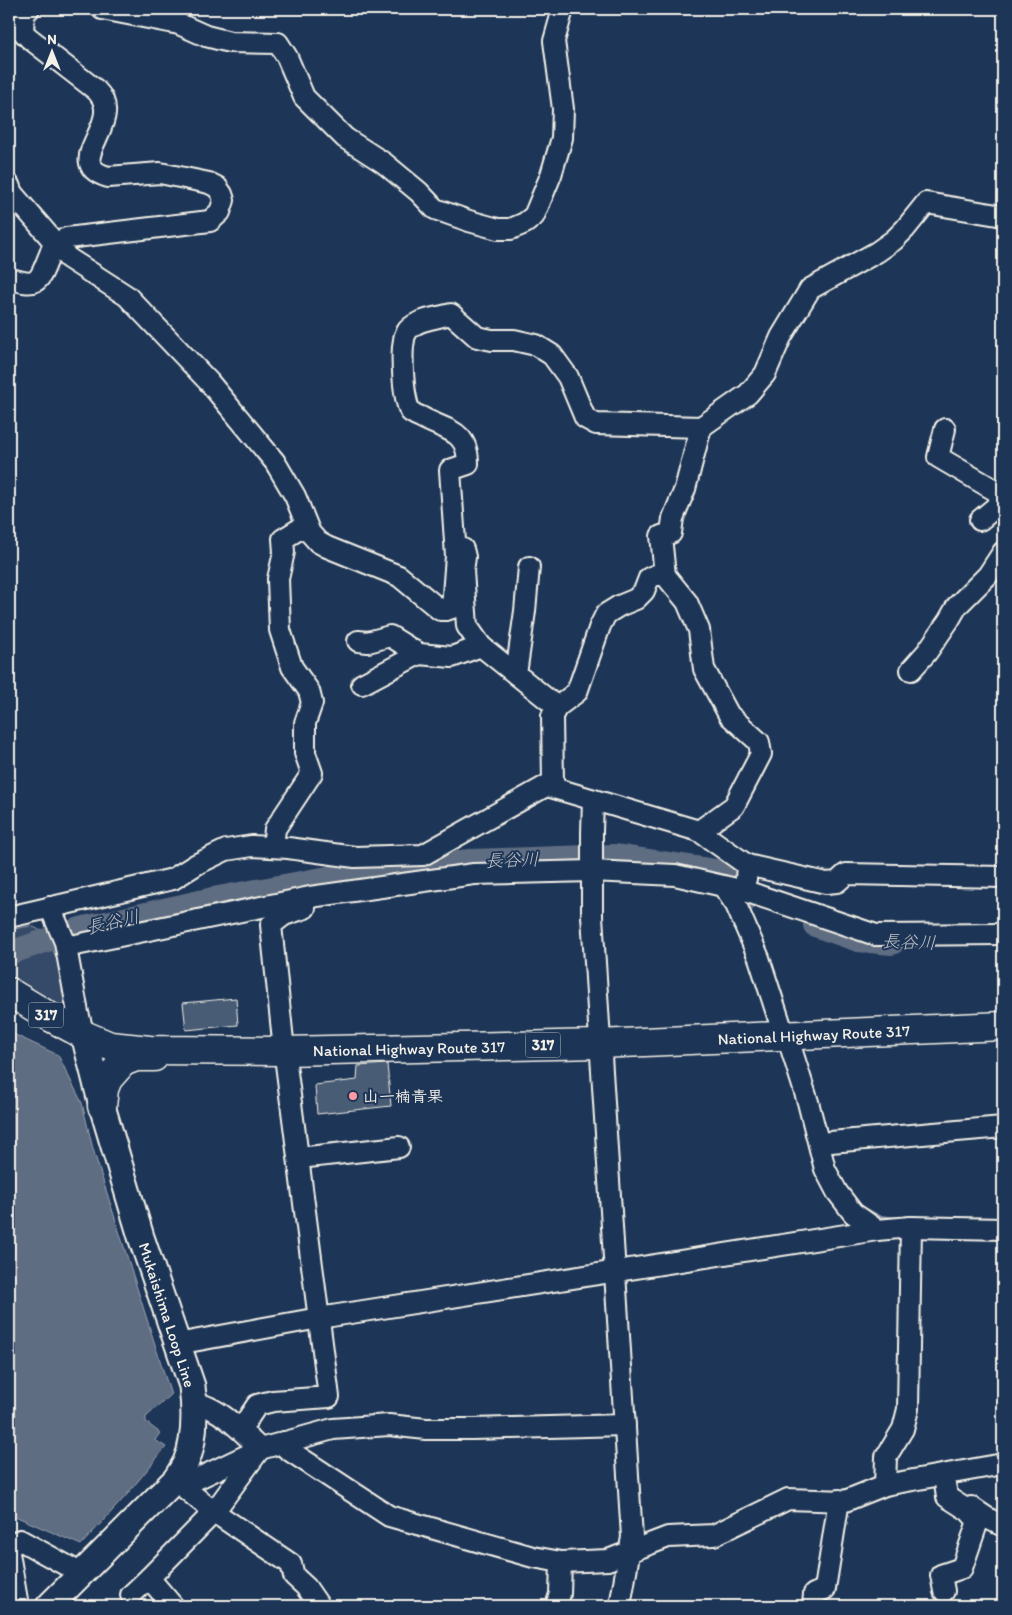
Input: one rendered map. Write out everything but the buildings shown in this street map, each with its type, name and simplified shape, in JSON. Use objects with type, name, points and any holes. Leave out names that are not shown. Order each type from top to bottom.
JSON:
[{"type":"highway","name":"National Highway Route 317","points":[[9,992],[52,1018],[110,1046],[150,1050],[285,1051],[599,1044],[1003,1026]]},
{"type":"highway","points":[[102,1106],[104,1089],[108,1079],[123,1062],[136,1057],[217,1058],[285,1051]]},
{"type":"main road","name":"Mukaishima Loop Line","points":[[49,1606],[179,1483],[192,1440],[194,1403],[192,1386],[141,1236],[102,1106],[84,1035]]},
{"type":"street","points":[[9,278],[25,284],[40,278],[52,249],[56,244],[67,238],[210,221],[220,212],[224,200],[217,188],[209,183],[160,173],[108,177],[99,175],[90,165],[89,156],[106,116],[105,104],[101,95],[96,90],[23,32],[24,14],[29,9]]},
{"type":"street","points":[[102,9],[179,24],[206,36],[230,42],[278,44],[287,57],[304,97],[345,138],[384,163],[419,192],[435,209],[498,229],[511,229],[525,223],[534,216],[562,138],[563,109],[554,41],[563,9]]},
{"type":"street","points":[[9,185],[12,193],[68,258],[127,296],[208,382],[275,462],[295,496],[306,525],[314,537],[327,547],[399,576],[440,610],[452,608],[456,556],[450,470],[468,464],[468,452],[462,439],[447,428],[425,420],[412,412],[406,400],[403,352],[404,338],[409,329],[420,322],[451,314],[477,336],[492,340],[514,340],[536,345],[552,355],[568,377],[585,418],[596,424],[701,427],[748,394],[765,374],[781,337],[810,289],[877,252],[894,240],[926,203],[1003,216]]},
{"type":"street","points":[[699,831],[734,806],[761,754],[759,742],[729,715],[716,692],[704,669],[699,630],[686,602],[665,575],[661,536],[671,534],[673,518],[685,489],[701,427]]},
{"type":"street","points":[[945,429],[938,457],[1003,495]]},
{"type":"street","points":[[980,520],[1003,501]]},
{"type":"street","points":[[273,847],[275,829],[312,773],[305,753],[305,723],[312,703],[309,690],[292,667],[280,630],[278,579],[284,552],[283,539],[306,525]]},
{"type":"street","points":[[456,556],[460,549],[463,549],[465,557],[463,571],[467,626],[481,646],[557,707]]},
{"type":"street","points":[[911,670],[927,652],[957,606],[988,575],[1003,552]]},
{"type":"street","points":[[516,674],[529,567]]},
{"type":"street","points":[[9,917],[52,910],[173,879],[197,864],[226,850],[252,846],[355,857],[423,855],[553,782],[552,716],[557,707],[576,692],[606,614],[619,606],[636,600],[644,591],[649,578],[656,575],[665,575]]},
{"type":"street","points":[[358,641],[368,642],[390,636],[419,654],[452,657],[481,646]]},
{"type":"street","points":[[362,684],[419,654]]},
{"type":"street","points":[[548,786],[699,831],[747,865],[826,883],[837,882],[846,874],[1003,877]]},
{"type":"street","points":[[593,800],[592,916],[632,1537],[620,1606]]},
{"type":"street","points":[[746,891],[747,865]]},
{"type":"street","points":[[66,944],[310,897],[474,874],[592,868],[675,875],[746,891],[876,935],[1003,934]]},
{"type":"street","points":[[723,886],[736,905],[749,932],[808,1102],[825,1169],[837,1192],[853,1213],[877,1230]]},
{"type":"street","points":[[241,1429],[257,1405],[273,1401],[329,1397],[270,924],[284,915],[310,906],[310,897]]},
{"type":"street","points":[[52,910],[66,944],[78,1013],[84,1035]]},
{"type":"street","points":[[819,1143],[1003,1127]]},
{"type":"street","points":[[299,1158],[399,1147]]},
{"type":"street","points":[[177,1344],[319,1318],[877,1230],[911,1227],[1003,1229]]},
{"type":"street","points":[[885,1485],[886,1458],[903,1429],[908,1409],[911,1227]]},
{"type":"street","points":[[194,1403],[203,1404],[241,1429],[260,1449]]},
{"type":"street","points":[[319,1606],[306,1587],[294,1576],[291,1564],[214,1512],[179,1483],[260,1449],[333,1429],[389,1425],[426,1429],[473,1429],[625,1425]]},
{"type":"street","points":[[284,1442],[287,1449],[389,1516],[533,1557],[561,1562],[608,1560],[668,1537],[714,1536],[788,1500],[845,1501],[885,1485],[945,1483],[1003,1464]]},
{"type":"street","points":[[131,1595],[214,1512],[260,1449]]},
{"type":"street","points":[[944,1591],[941,1575],[968,1565],[996,1522],[945,1483]]},
{"type":"street","points":[[945,1483],[947,1497],[969,1511],[978,1522],[962,1568]]},
{"type":"street","points":[[813,1606],[814,1594],[825,1589],[839,1500]]},
{"type":"street","points":[[9,1548],[20,1540],[82,1574]]},
{"type":"street","points":[[9,1553],[18,1606]]},
{"type":"street","points":[[556,1606],[560,1594],[561,1562]]},
{"type":"street","points":[[150,1578],[172,1606]]},
{"type":"shaded area","points":[[30,926],[43,933],[53,951],[68,1002],[60,1007],[9,983],[9,930]]},
{"type":"shaded area","points":[[9,1032],[58,1055],[82,1103],[93,1149],[171,1395],[146,1417],[146,1422],[160,1433],[155,1440],[166,1447],[124,1498],[81,1545],[17,1517],[9,1521]]},
{"type":"waterway","name":"長谷川","points":[[9,953],[80,929],[213,899],[366,871],[470,861],[616,856],[723,872],[738,897],[746,900]]},
{"type":"waterway","name":"長谷川","points":[[815,925],[858,940],[892,943]]},
{"type":"waterway","points":[[861,1207],[879,1217],[899,1219]]},
{"type":"place","name":"山一楠青果","points":[[353,1096]]}]
